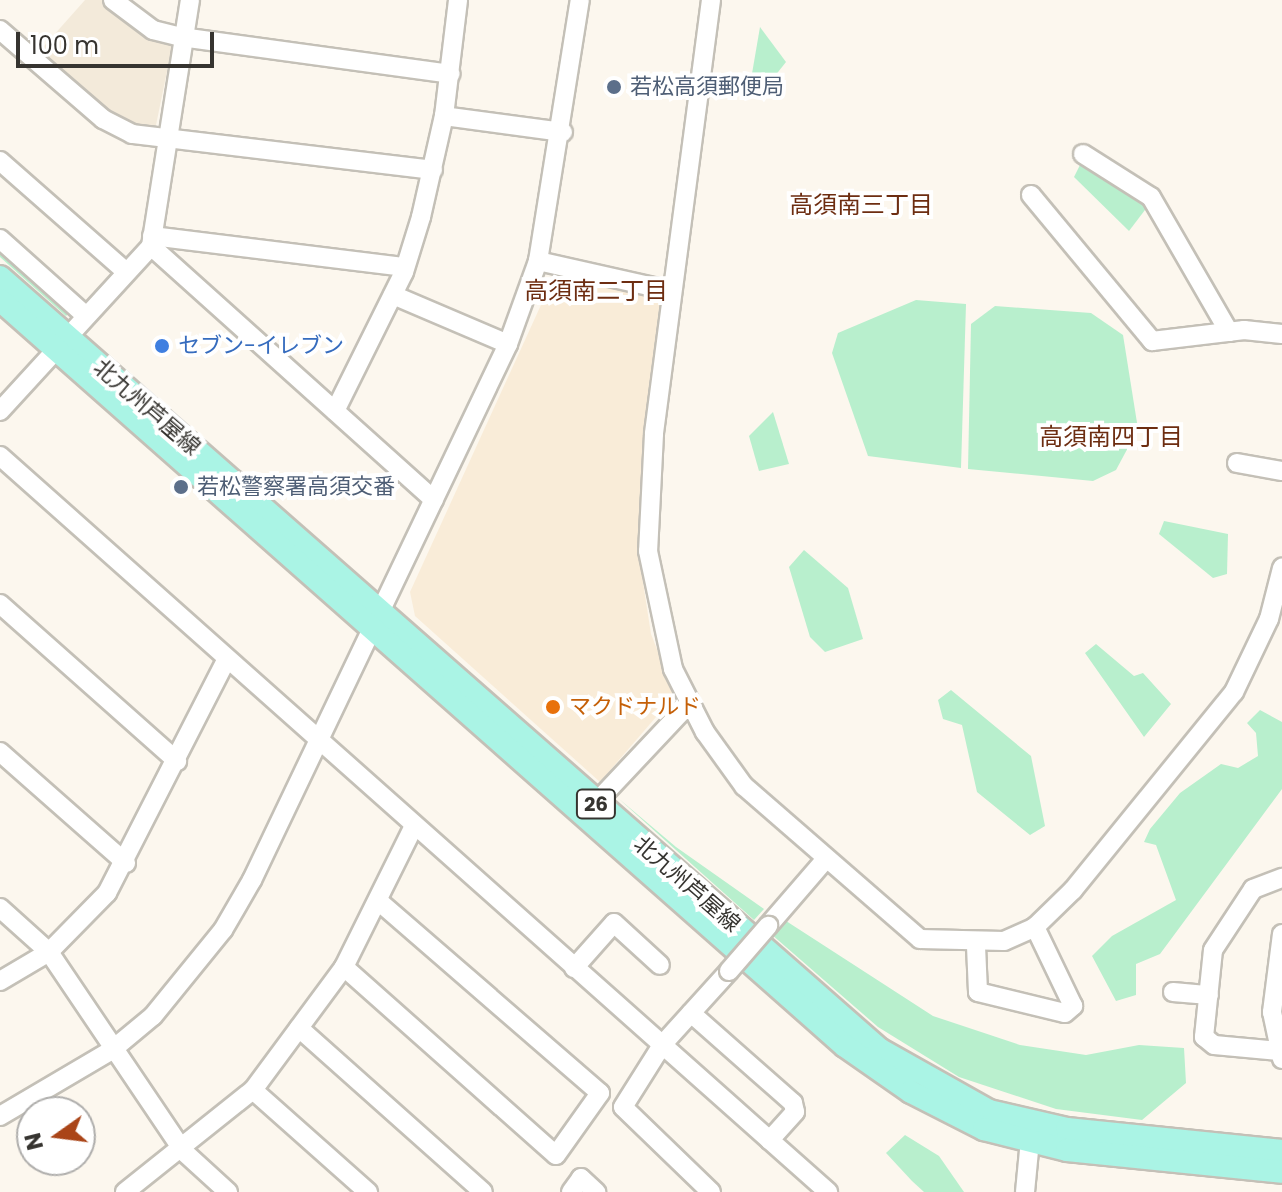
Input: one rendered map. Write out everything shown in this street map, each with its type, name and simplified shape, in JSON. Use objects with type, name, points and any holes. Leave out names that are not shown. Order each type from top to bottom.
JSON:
[{"type":"main road","name":"北九州芦屋線","points":[[0,277],[61,343],[370,628],[879,1049],[989,1111],[1067,1129],[1282,1151]]},
{"type":"main road","name":"北九州芦屋線","points":[[0,300],[61,343],[381,606],[589,810],[845,1046],[911,1092],[984,1129],[1030,1140],[1282,1172]]},
{"type":"street","points":[[113,0],[153,30],[181,37],[450,74]]},
{"type":"street","points":[[0,411],[152,241],[181,37],[190,0]]},
{"type":"street","points":[[335,411],[405,267],[433,170],[444,116],[458,0]]},
{"type":"street","points":[[0,1116],[112,1050],[153,1016],[223,930],[319,740],[508,344],[538,261],[563,132],[580,0]]},
{"type":"street","points":[[711,0],[671,291],[648,551],[660,628],[689,704],[744,786],[825,860],[920,939],[976,946],[1035,927],[1211,723],[1275,621],[1282,568]]},
{"type":"street","points":[[0,30],[103,119],[132,134],[433,170]]},
{"type":"street","points":[[444,116],[563,132]]},
{"type":"street","points":[[1083,154],[1151,197],[1229,332]]},
{"type":"street","points":[[0,161],[125,271]]},
{"type":"street","points":[[1031,195],[1152,341],[1229,332],[1282,334]]},
{"type":"street","points":[[0,239],[85,315]]},
{"type":"street","points":[[152,241],[405,267]]},
{"type":"street","points":[[152,241],[434,500]]},
{"type":"street","points":[[538,261],[671,291]]},
{"type":"street","points":[[393,295],[508,344]]},
{"type":"street","points":[[0,456],[770,1140],[820,1189]]},
{"type":"street","points":[[1237,463],[1282,471]]},
{"type":"street","points":[[0,604],[177,761]]},
{"type":"street","points":[[0,981],[49,952],[126,863],[227,659]]},
{"type":"street","points":[[589,810],[689,704]]},
{"type":"street","points":[[0,752],[126,863]]},
{"type":"street","points":[[125,1192],[183,1151],[253,1090],[344,967],[414,826]]},
{"type":"street","points":[[711,1192],[625,1116],[623,1107],[662,1045],[825,860]]},
{"type":"street","points":[[1282,878],[1253,889],[1213,950],[1204,1037],[1214,1045],[1281,1055],[1272,1012],[1282,934]]},
{"type":"street","points":[[344,967],[556,1155],[600,1093],[378,901]]},
{"type":"street","points":[[0,908],[49,952],[112,1050],[183,1151],[228,1192]]},
{"type":"street","points":[[574,968],[614,923],[660,965]]},
{"type":"street","points":[[976,946],[978,992],[1065,1013],[1073,1006],[1035,927]]},
{"type":"street","points":[[1173,992],[1209,995]]},
{"type":"street","points":[[691,1013],[793,1103],[795,1112],[770,1140]]},
{"type":"street","points":[[299,1028],[483,1192]]},
{"type":"street","points":[[253,1090],[368,1192]]},
{"type":"street","points":[[1025,1192],[1030,1140]]},
{"type":"street","points":[[571,1192],[581,1178],[596,1192]]},
{"type":"shaded area","points":[[85,0],[105,0],[172,47],[155,130],[105,114],[37,54]]},
{"type":"shaded area","points":[[556,272],[657,299],[660,306],[638,550],[651,634],[675,695],[600,782],[415,616],[410,592]]},
{"type":"green space","points":[[760,27],[786,62],[759,96],[749,91]]},
{"type":"green space","points":[[1083,159],[1148,206],[1129,231],[1074,177]]},
{"type":"green space","points":[[0,244],[72,310],[66,316],[0,257]]},
{"type":"green space","points":[[916,300],[966,304],[961,468],[868,456],[832,353],[838,333]]},
{"type":"green space","points":[[995,306],[1091,313],[1123,335],[1138,429],[1116,470],[1093,481],[968,469],[971,324]]},
{"type":"green space","points":[[773,412],[789,464],[759,471],[749,436]]},
{"type":"green space","points":[[1164,521],[1228,534],[1227,574],[1213,578],[1159,534]]},
{"type":"green space","points":[[804,550],[848,588],[863,639],[825,652],[810,637],[789,567]]},
{"type":"green space","points":[[1096,644],[1134,676],[1143,673],[1171,704],[1144,737],[1085,653]]},
{"type":"green space","points":[[951,690],[1031,756],[1045,826],[1030,835],[977,792],[962,725],[943,719],[938,700]]},
{"type":"green space","points":[[1260,710],[1282,722],[1282,789],[1160,954],[1136,964],[1136,995],[1116,1001],[1092,956],[1112,936],[1176,900],[1156,845],[1144,842],[1150,829],[1180,793],[1221,764],[1238,768],[1258,756],[1256,733],[1247,723]]},
{"type":"green space","points":[[618,798],[676,847],[764,909],[754,920]]},
{"type":"green space","points":[[783,919],[933,1016],[1020,1045],[1086,1055],[1139,1045],[1184,1048],[1186,1083],[1142,1120],[1056,1109],[959,1077],[878,1027],[771,934]]},
{"type":"green space","points":[[905,1135],[939,1156],[964,1192],[924,1192],[912,1181],[886,1153]]},
{"type":"place","name":"若松高須郵便局","points":[[614,87]]},
{"type":"place","name":"セブン-イレブン","points":[[162,346]]},
{"type":"place","name":"若松警察署高須交番","points":[[181,487]]},
{"type":"place","name":"マクドナルド","points":[[553,707]]},
{"type":"district","name":"高須南三丁目","points":[[861,205]]},
{"type":"district","name":"高須南二丁目","points":[[596,291]]},
{"type":"district","name":"高須南四丁目","points":[[1111,437]]}]
